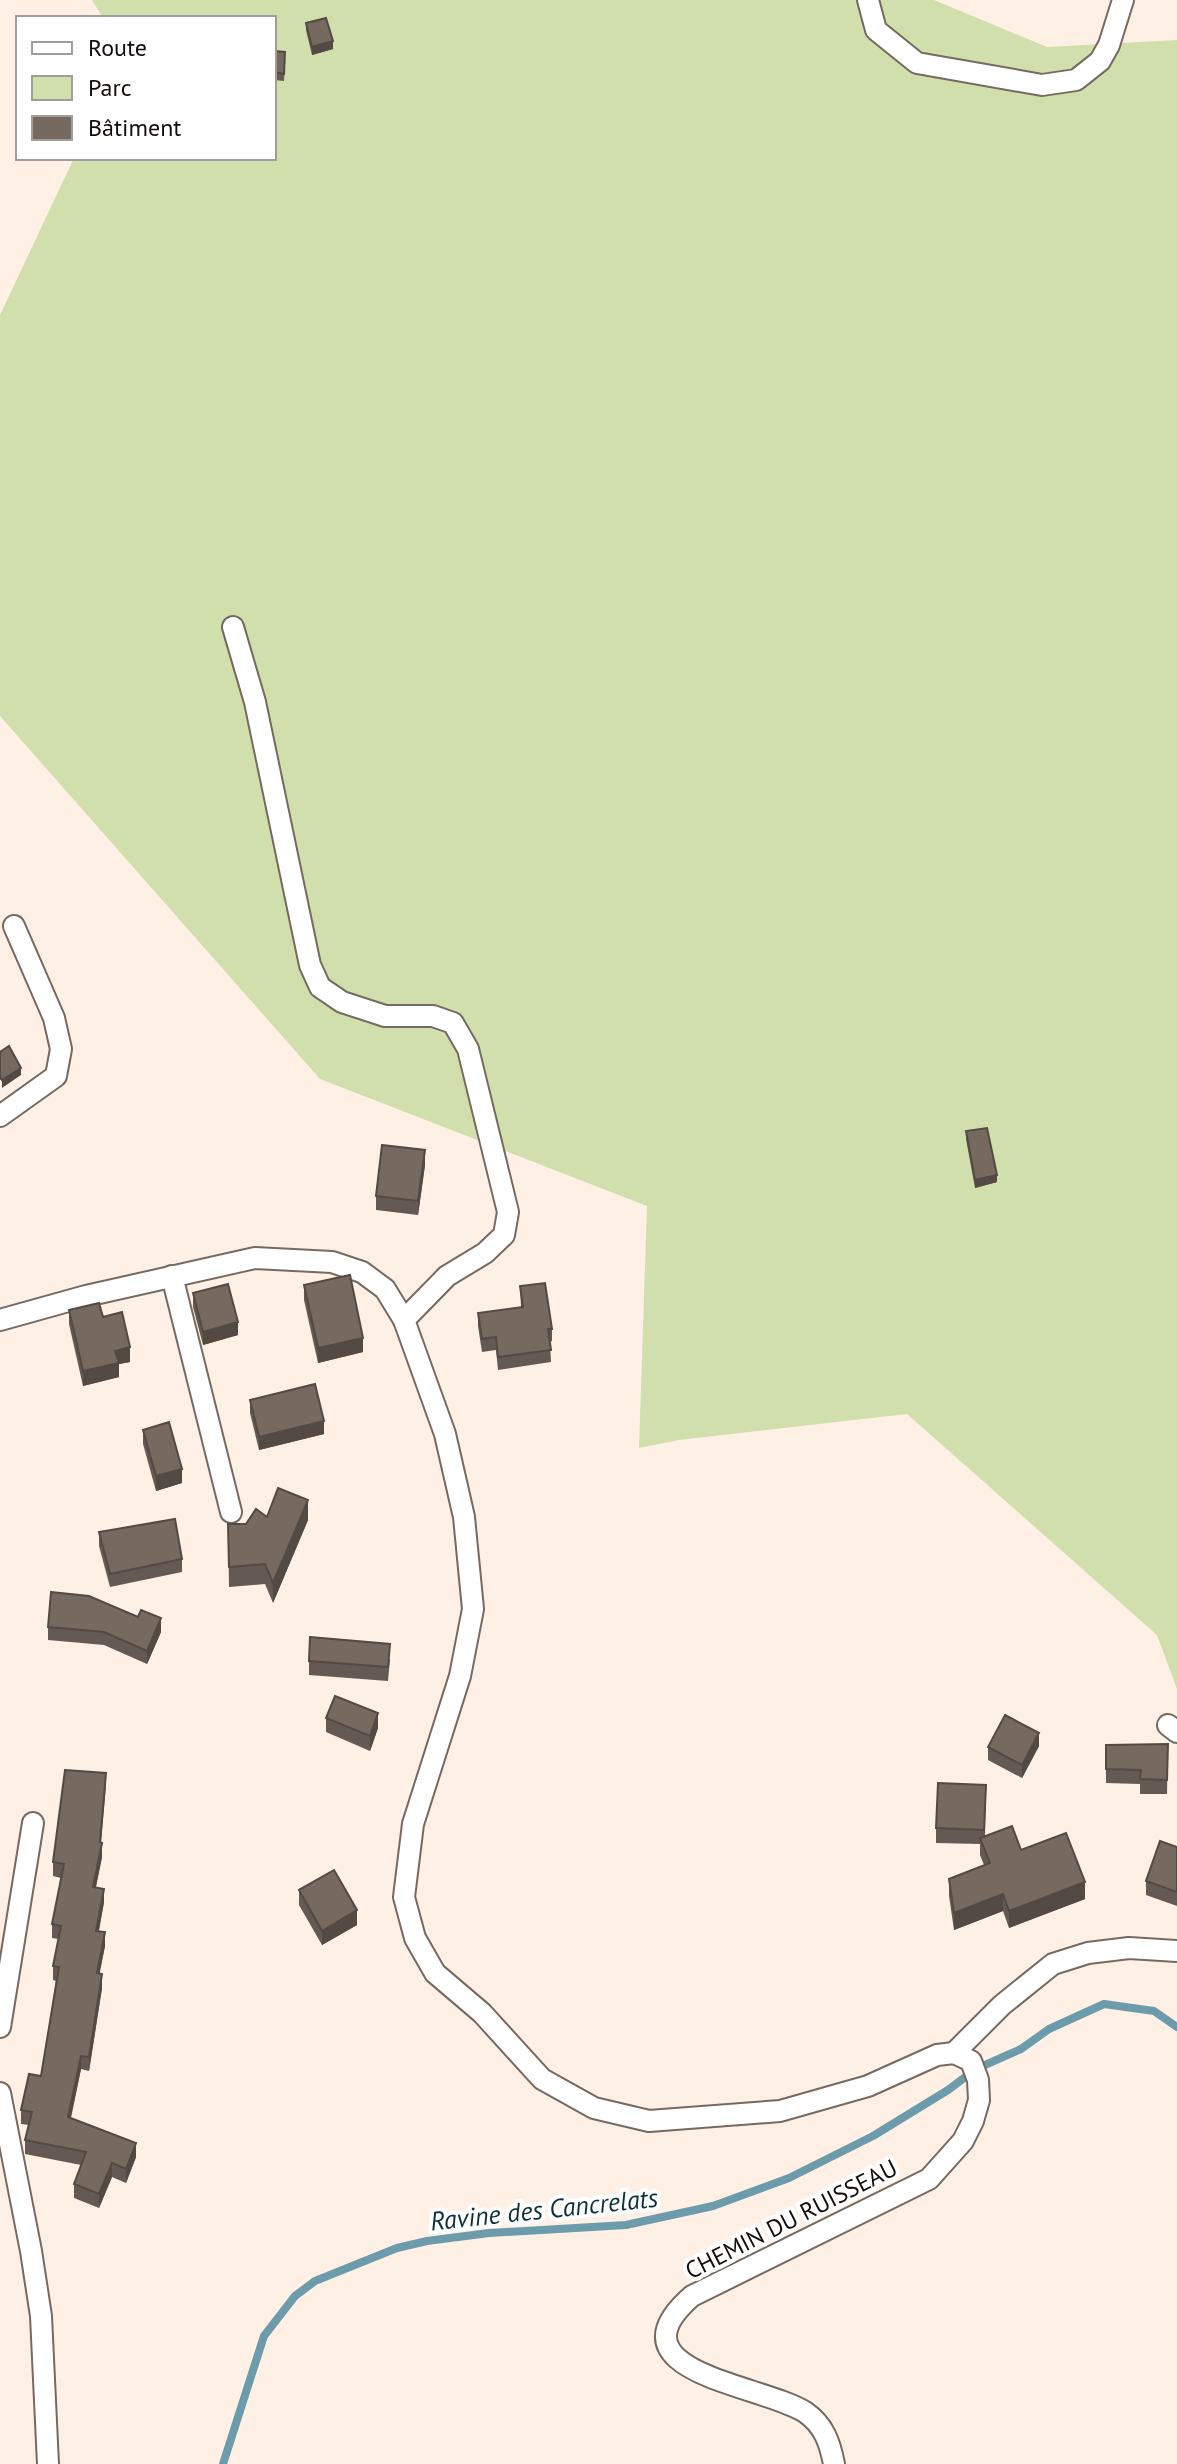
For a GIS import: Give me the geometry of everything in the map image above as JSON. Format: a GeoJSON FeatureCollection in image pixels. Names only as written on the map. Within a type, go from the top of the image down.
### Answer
{"type":"FeatureCollection","features":[{"type":"Feature","properties":{"kind":"street"},"geometry":{"type":"LineString","coordinates":[[868,0],[876,30],[917,63],[1042,85],[1076,80],[1100,61],[1109,45],[1123,0]]}},
{"type":"Feature","properties":{"kind":"street"},"geometry":{"type":"LineString","coordinates":[[233,627],[255,702],[310,965],[320,987],[342,1002],[385,1016],[433,1016],[453,1023],[468,1049],[494,1152],[508,1212],[504,1235],[485,1253],[447,1276],[404,1320]]}},
{"type":"Feature","properties":{"kind":"street"},"geometry":{"type":"LineString","coordinates":[[0,1116],[56,1076],[61,1049],[54,1018],[14,926]]}},
{"type":"Feature","properties":{"kind":"street"},"geometry":{"type":"LineString","coordinates":[[0,1320],[255,1258],[332,1262],[362,1272],[385,1289],[404,1320],[445,1434],[464,1517],[473,1609],[460,1676],[413,1824],[404,1897],[415,1938],[435,1973],[482,2013],[542,2079],[594,2108],[649,2121],[780,2111],[868,2086],[937,2055],[968,2064],[1002,2005],[1053,1964],[1088,1953],[1129,1948],[1177,1951]]}},
{"type":"Feature","properties":{"kind":"street"},"geometry":{"type":"LineString","coordinates":[[172,1276],[231,1512]]}},
{"type":"Feature","properties":{"kind":"street"},"geometry":{"type":"LineString","coordinates":[[0,2027],[33,1823]]}},
{"type":"Feature","properties":{"kind":"street","name":"CHEMIN DU RUISSEAU"},"geometry":{"type":"LineString","coordinates":[[834,2464],[825,2431],[805,2413],[699,2372],[671,2356],[665,2341],[666,2325],[677,2309],[692,2296],[929,2179],[963,2141],[973,2121],[979,2100],[968,2064]]}},
{"type":"Feature","properties":{"kind":"street"},"geometry":{"type":"LineString","coordinates":[[0,2093],[41,2316],[48,2464]]}},
{"type":"Feature","properties":{"kind":"green space"},"geometry":{"type":"Polygon","coordinates":[[[92,0],[934,0],[1047,47],[1177,40],[1177,1689],[1157,1635],[907,1414],[679,1440],[639,1448],[647,1206],[320,1079],[0,716],[0,315],[73,160],[276,160],[276,16],[102,16],[92,0]]]}},
{"type":"Feature","properties":{"kind":"building"},"geometry":{"type":"Polygon","coordinates":[[[326,18],[333,41],[312,47],[306,23],[326,18]]]}},
{"type":"Feature","properties":{"kind":"building"},"geometry":{"type":"Polygon","coordinates":[[[276,51],[285,52],[284,74],[276,72],[276,51]]]}},
{"type":"Feature","properties":{"kind":"building"},"geometry":{"type":"Polygon","coordinates":[[[9,1046],[21,1068],[2,1080],[0,1052],[9,1046]]]}},
{"type":"Feature","properties":{"kind":"building"},"geometry":{"type":"Polygon","coordinates":[[[987,1128],[997,1175],[975,1180],[966,1131],[987,1128]]]}},
{"type":"Feature","properties":{"kind":"building"},"geometry":{"type":"Polygon","coordinates":[[[382,1145],[425,1150],[418,1201],[376,1196],[382,1145]]]}},
{"type":"Feature","properties":{"kind":"building"},"geometry":{"type":"Polygon","coordinates":[[[350,1275],[363,1338],[318,1348],[304,1285],[350,1275]]]}},
{"type":"Feature","properties":{"kind":"building"},"geometry":{"type":"Polygon","coordinates":[[[545,1283],[552,1329],[548,1329],[551,1350],[498,1357],[496,1337],[482,1339],[478,1313],[523,1307],[520,1286],[545,1283]]]}},
{"type":"Feature","properties":{"kind":"building"},"geometry":{"type":"Polygon","coordinates":[[[228,1284],[238,1322],[203,1332],[193,1293],[228,1284]]]}},
{"type":"Feature","properties":{"kind":"building"},"geometry":{"type":"Polygon","coordinates":[[[99,1303],[103,1317],[122,1312],[130,1347],[115,1351],[119,1363],[83,1371],[69,1310],[99,1303]]]}},
{"type":"Feature","properties":{"kind":"building"},"geometry":{"type":"Polygon","coordinates":[[[315,1384],[324,1421],[259,1437],[250,1400],[315,1384]]]}},
{"type":"Feature","properties":{"kind":"building"},"geometry":{"type":"Polygon","coordinates":[[[169,1422],[182,1469],[156,1476],[143,1430],[169,1422]]]}},
{"type":"Feature","properties":{"kind":"building"},"geometry":{"type":"Polygon","coordinates":[[[278,1488],[308,1500],[273,1583],[265,1564],[229,1567],[228,1524],[246,1524],[256,1509],[267,1517],[278,1488]]]}},
{"type":"Feature","properties":{"kind":"building"},"geometry":{"type":"Polygon","coordinates":[[[175,1519],[182,1559],[110,1574],[99,1532],[175,1519]]]}},
{"type":"Feature","properties":{"kind":"building"},"geometry":{"type":"Polygon","coordinates":[[[51,1592],[89,1596],[138,1617],[141,1610],[161,1618],[147,1651],[104,1632],[48,1627],[51,1592]]]}},
{"type":"Feature","properties":{"kind":"building"},"geometry":{"type":"Polygon","coordinates":[[[310,1637],[390,1644],[388,1667],[309,1661],[310,1637]]]}},
{"type":"Feature","properties":{"kind":"building"},"geometry":{"type":"Polygon","coordinates":[[[335,1696],[378,1713],[370,1736],[326,1718],[335,1696]]]}},
{"type":"Feature","properties":{"kind":"building"},"geometry":{"type":"Polygon","coordinates":[[[1005,1715],[1039,1733],[1022,1765],[988,1747],[1005,1715]]]}},
{"type":"Feature","properties":{"kind":"building"},"geometry":{"type":"Polygon","coordinates":[[[1168,1744],[1167,1780],[1140,1779],[1141,1770],[1106,1769],[1106,1745],[1168,1744]]]}},
{"type":"Feature","properties":{"kind":"building"},"geometry":{"type":"Polygon","coordinates":[[[65,1770],[106,1773],[102,1843],[93,1887],[104,1889],[96,1931],[105,1932],[97,1973],[102,1974],[89,2057],[81,2056],[68,2117],[136,2143],[126,2169],[112,2163],[99,2194],[74,2184],[86,2152],[25,2140],[32,2112],[21,2110],[29,2074],[41,2076],[59,1967],[53,1966],[61,1926],[52,1924],[64,1864],[53,1862],[65,1770]]]}},
{"type":"Feature","properties":{"kind":"building"},"geometry":{"type":"Polygon","coordinates":[[[938,1783],[986,1785],[984,1830],[936,1828],[938,1783]]]}},
{"type":"Feature","properties":{"kind":"building"},"geometry":{"type":"Polygon","coordinates":[[[1012,1826],[1021,1850],[1066,1833],[1085,1882],[1009,1911],[1003,1894],[954,1913],[949,1879],[990,1863],[980,1838],[1012,1826]]]}},
{"type":"Feature","properties":{"kind":"building"},"geometry":{"type":"Polygon","coordinates":[[[1160,1841],[1177,1847],[1177,1892],[1146,1881],[1160,1841]]]}},
{"type":"Feature","properties":{"kind":"building"},"geometry":{"type":"Polygon","coordinates":[[[334,1870],[357,1910],[322,1931],[299,1890],[334,1870]]]}},
{"type":"Feature","properties":{"kind":"waterway","name":"Ravine des Cancrelats"},"geometry":{"type":"LineString","coordinates":[[223,2464],[264,2336],[295,2296],[315,2281],[397,2248],[427,2241],[489,2233],[626,2225],[713,2206],[789,2178],[873,2136],[976,2069],[1021,2049],[1049,2029],[1104,2004],[1154,2011],[1177,2027]]}}]}
